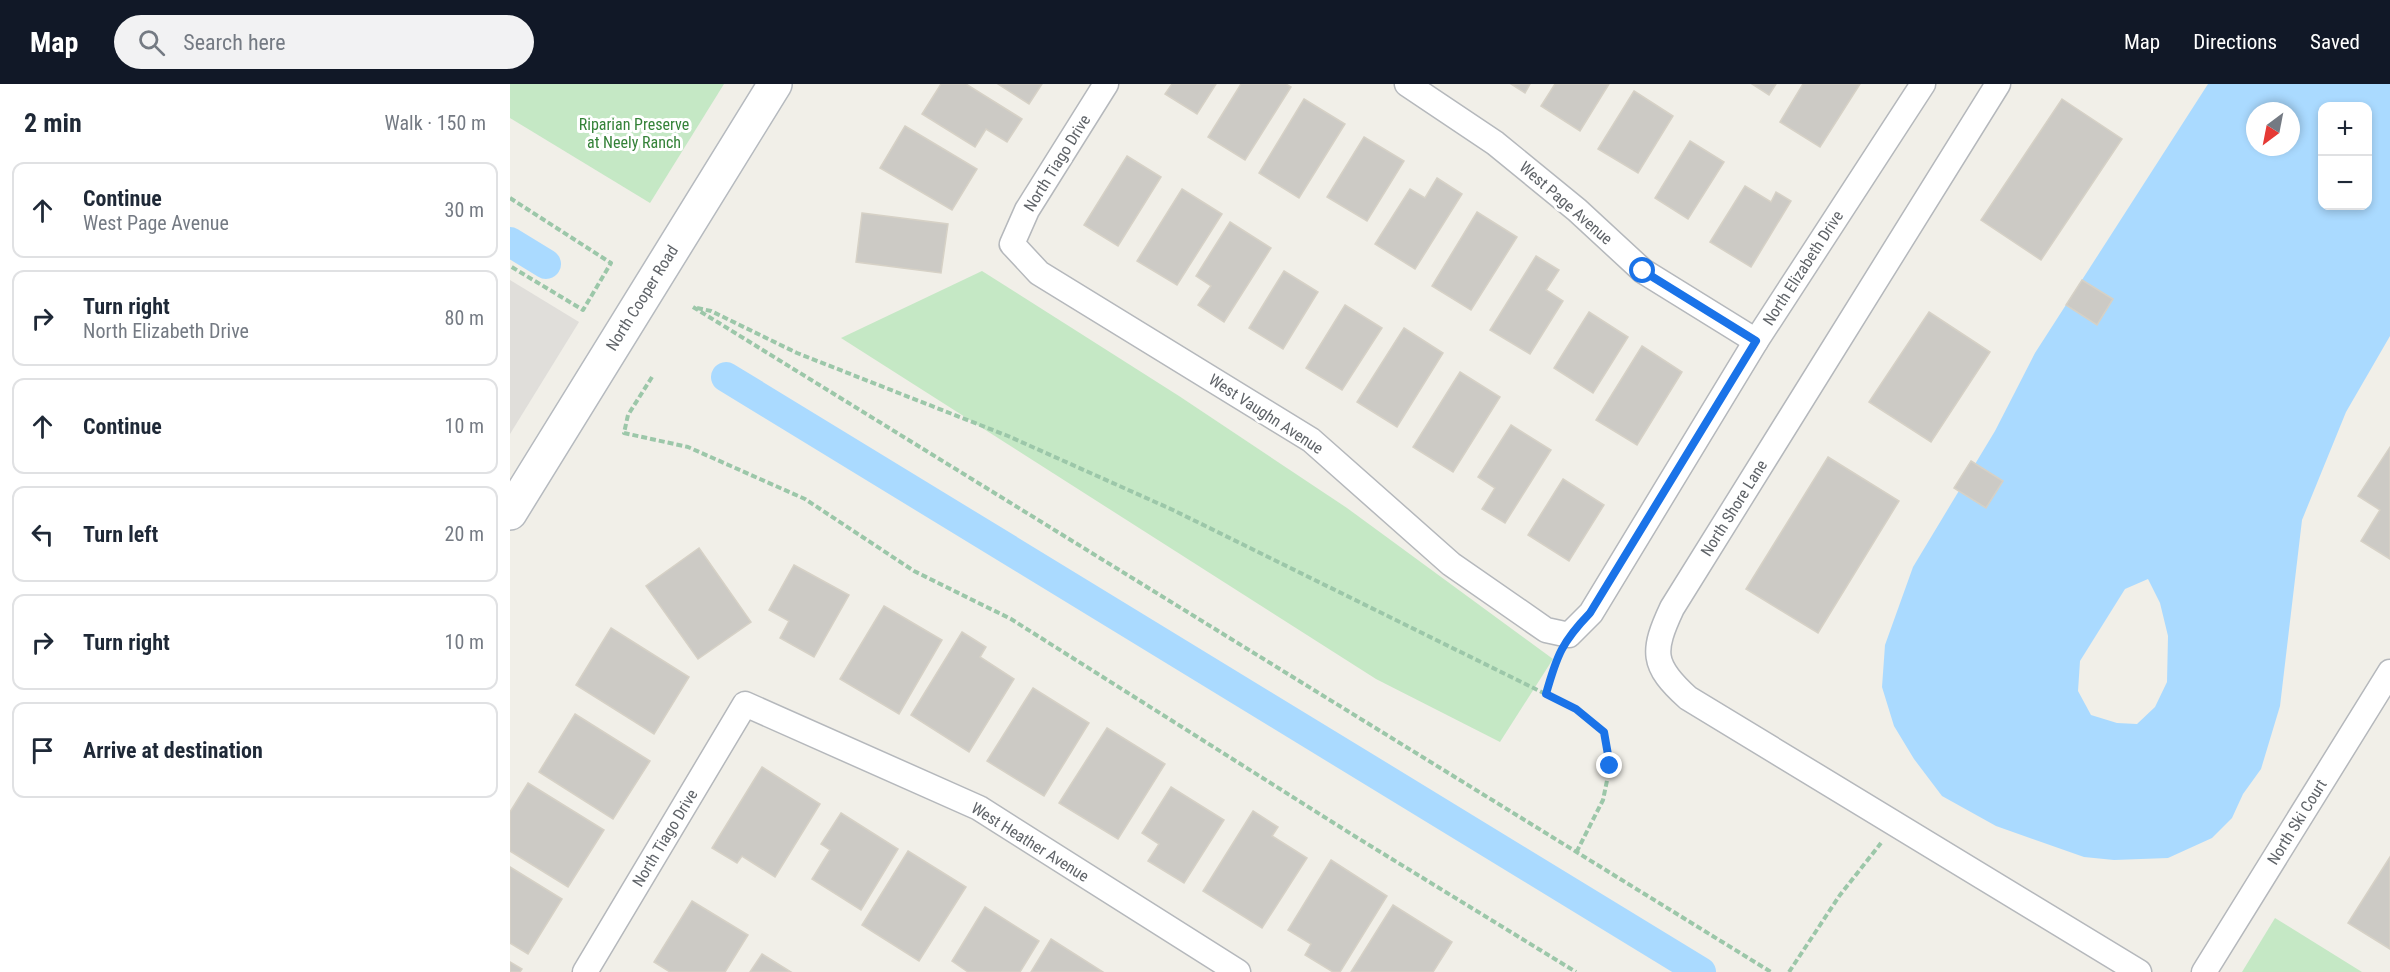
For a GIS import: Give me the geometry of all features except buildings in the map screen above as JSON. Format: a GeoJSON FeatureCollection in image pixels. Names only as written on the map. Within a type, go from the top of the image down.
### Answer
{"type":"FeatureCollection","features":[{"type":"Feature","properties":{"kind":"main road","name":"North Cooper Road"},"geometry":{"type":"LineString","coordinates":[[510,513],[775,84]]}},
{"type":"Feature","properties":{"kind":"street","name":"North Tiago Drive"},"geometry":{"type":"LineString","coordinates":[[1012,244],[1027,210],[1106,84]]}},
{"type":"Feature","properties":{"kind":"street","name":"West Page Avenue"},"geometry":{"type":"LineString","coordinates":[[1407,84],[1495,143],[1577,210],[1643,271],[1756,341]]}},
{"type":"Feature","properties":{"kind":"street","name":"North Elizabeth Drive"},"geometry":{"type":"LineString","coordinates":[[1569,635],[1590,613],[1756,341],[1923,84]]}},
{"type":"Feature","properties":{"kind":"street","name":"North Shore Lane"},"geometry":{"type":"LineString","coordinates":[[1998,84],[1672,609],[1661,633],[1657,651],[1661,670],[1688,698],[2139,972]]}},
{"type":"Feature","properties":{"kind":"street","name":"West Vaughn Avenue"},"geometry":{"type":"LineString","coordinates":[[1012,244],[1039,273],[1311,440],[1451,564],[1546,630],[1569,635]]}},
{"type":"Feature","properties":{"kind":"street","name":"North Ski Court"},"geometry":{"type":"LineString","coordinates":[[2204,972],[2390,672]]}},
{"type":"Feature","properties":{"kind":"street","name":"North Tiago Drive"},"geometry":{"type":"LineString","coordinates":[[585,972],[745,704]]}},
{"type":"Feature","properties":{"kind":"street","name":"West Heather Avenue"},"geometry":{"type":"LineString","coordinates":[[745,704],[979,808],[1238,972]]}},
{"type":"Feature","properties":{"kind":"path"},"geometry":{"type":"LineString","coordinates":[[510,198],[611,262],[582,310],[510,266]]}},
{"type":"Feature","properties":{"kind":"path"},"geometry":{"type":"LineString","coordinates":[[1576,853],[1603,800],[1610,766],[1604,732],[1576,709],[1173,510],[1008,436],[797,353],[711,311],[693,307],[1576,853],[1771,972]]}},
{"type":"Feature","properties":{"kind":"path"},"geometry":{"type":"LineString","coordinates":[[651,377],[628,415],[624,434],[688,447],[805,499],[914,571],[1011,619],[1356,837],[1576,972]]}},
{"type":"Feature","properties":{"kind":"path"},"geometry":{"type":"LineString","coordinates":[[1546,694],[1556,660],[1569,635]]}},
{"type":"Feature","properties":{"kind":"path"},"geometry":{"type":"LineString","coordinates":[[1789,972],[1840,895],[1894,824]]}},
{"type":"Feature","properties":{"kind":"shaded area"},"geometry":{"type":"Polygon","coordinates":[[[510,280],[579,322],[510,434],[510,280]]]}},
{"type":"Feature","properties":{"kind":"green space","name":"Riparian Preserve at Neely Ranch"},"geometry":{"type":"Polygon","coordinates":[[[510,84],[724,84],[650,203],[510,118],[510,84]]]}},
{"type":"Feature","properties":{"kind":"green space"},"geometry":{"type":"Polygon","coordinates":[[[982,271],[1179,396],[1347,508],[1553,659],[1500,742],[1376,679],[841,338],[982,271]]]}},
{"type":"Feature","properties":{"kind":"green space"},"geometry":{"type":"Polygon","coordinates":[[[2275,918],[2362,972],[2242,972],[2275,918]]]}},
{"type":"Feature","properties":{"kind":"water"},"geometry":{"type":"Polygon","coordinates":[[[2208,84],[2390,84],[2390,336],[2346,412],[2302,520],[2280,706],[2261,769],[2243,794],[2232,818],[2212,838],[2168,858],[2114,860],[2084,857],[1996,826],[1942,796],[1914,759],[1894,726],[1882,687],[1885,645],[1913,567],[1995,431],[2035,353],[2208,84]],[[2148,579],[2125,589],[2080,661],[2078,691],[2091,715],[2117,723],[2137,724],[2155,707],[2167,682],[2168,636],[2160,603],[2148,579]]]}},
{"type":"Feature","properties":{"kind":"waterway"},"geometry":{"type":"LineString","coordinates":[[510,242],[546,264]]}},
{"type":"Feature","properties":{"kind":"waterway"},"geometry":{"type":"LineString","coordinates":[[726,377],[1701,972]]}},
{"type":"Feature","properties":{"kind":"route"},"geometry":{"type":"LineString","coordinates":[[1610,766],[1604,732],[1576,709],[1546,694],[1556,660],[1569,635],[1590,613],[1756,341],[1643,271]]}}]}
